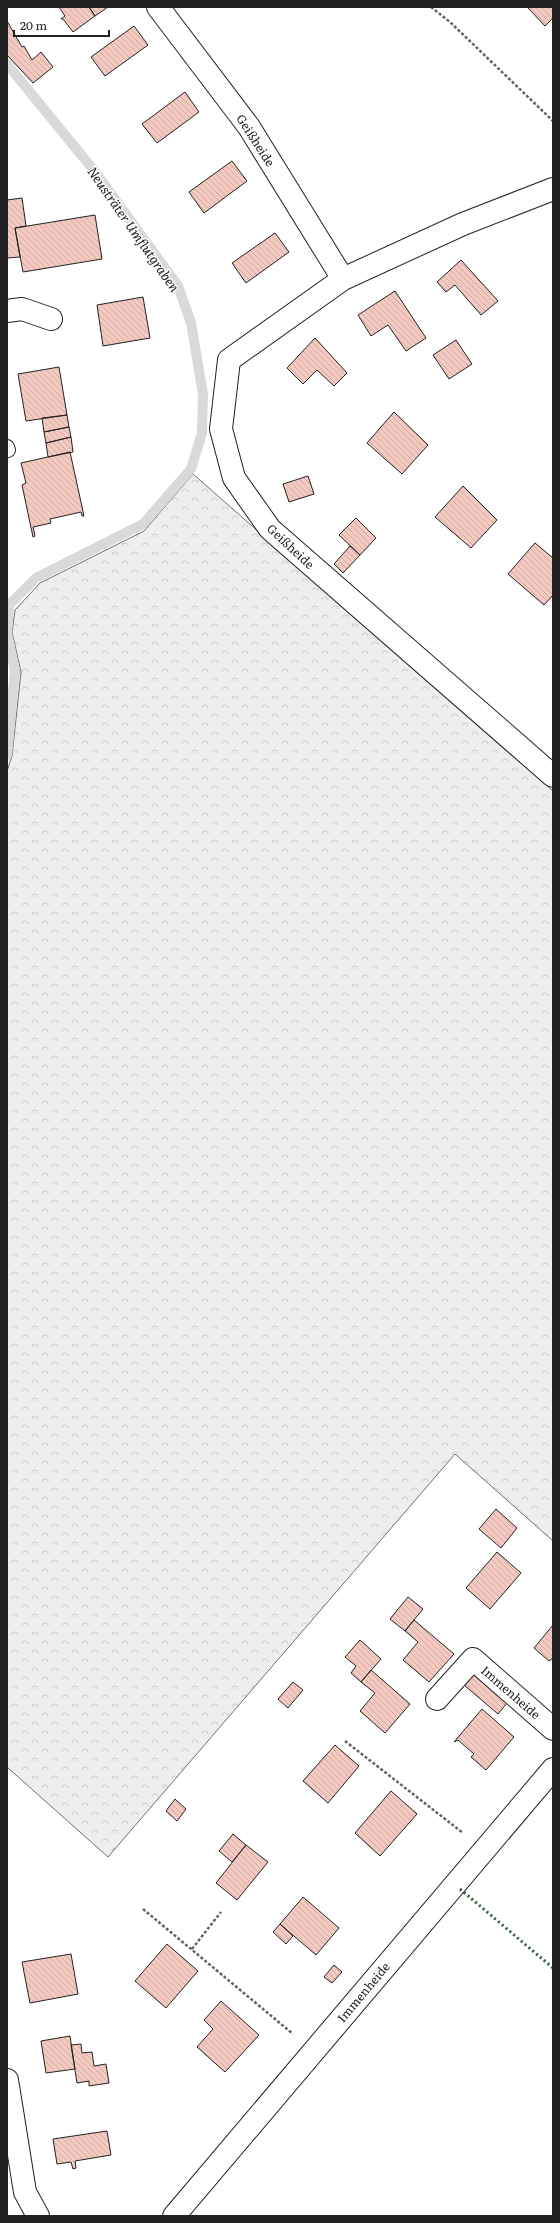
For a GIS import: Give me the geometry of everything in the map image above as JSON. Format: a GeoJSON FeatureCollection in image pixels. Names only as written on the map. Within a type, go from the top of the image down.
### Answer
{"type":"FeatureCollection","features":[{"type":"Feature","properties":{"kind":"street","name":"Geißheide"},"geometry":{"type":"LineString","coordinates":[[158,7],[249,127],[343,279]]}},
{"type":"Feature","properties":{"kind":"street","name":"Geißheide"},"geometry":{"type":"LineString","coordinates":[[553,189],[463,224],[343,279],[229,360],[221,429],[234,478],[270,529],[553,776]]}},
{"type":"Feature","properties":{"kind":"street"},"geometry":{"type":"LineString","coordinates":[[7,311],[22,308],[51,319]]}},
{"type":"Feature","properties":{"kind":"street","name":"Immenheide"},"geometry":{"type":"LineString","coordinates":[[437,1699],[473,1659],[553,1729]]}},
{"type":"Feature","properties":{"kind":"street","name":"Immenheide"},"geometry":{"type":"LineString","coordinates":[[174,2216],[553,1769]]}},
{"type":"Feature","properties":{"kind":"street"},"geometry":{"type":"LineString","coordinates":[[7,2080],[25,2192],[38,2216]]}},
{"type":"Feature","properties":{"kind":"path"},"geometry":{"type":"LineString","coordinates":[[431,7],[553,121]]}},
{"type":"Feature","properties":{"kind":"path"},"geometry":{"type":"LineString","coordinates":[[345,1741],[484,1850]]}},
{"type":"Feature","properties":{"kind":"path"},"geometry":{"type":"LineString","coordinates":[[143,1908],[314,2051]]}},
{"type":"Feature","properties":{"kind":"path"},"geometry":{"type":"LineString","coordinates":[[192,1949],[221,1912]]}},
{"type":"Feature","properties":{"kind":"green space"},"geometry":{"type":"Polygon","coordinates":[[[193,474],[553,791],[553,1541],[455,1454],[108,1857],[7,1767],[7,771],[12,756],[21,672],[12,632],[15,610],[40,583],[144,531],[193,474]]]}},
{"type":"Feature","properties":{"kind":"building"},"geometry":{"type":"Polygon","coordinates":[[[59,7],[89,7],[95,16],[73,32],[63,19],[61,19],[65,16],[59,7]]]}},
{"type":"Feature","properties":{"kind":"building"},"geometry":{"type":"Polygon","coordinates":[[[89,7],[108,7],[95,16],[89,7]]]}},
{"type":"Feature","properties":{"kind":"building"},"geometry":{"type":"Polygon","coordinates":[[[553,7],[553,18],[545,26],[528,8],[553,7]]]}},
{"type":"Feature","properties":{"kind":"building"},"geometry":{"type":"Polygon","coordinates":[[[7,21],[22,47],[24,46],[32,60],[41,52],[53,67],[33,83],[7,55],[7,21]]]}},
{"type":"Feature","properties":{"kind":"building"},"geometry":{"type":"Polygon","coordinates":[[[134,26],[148,45],[105,76],[91,57],[134,26]]]}},
{"type":"Feature","properties":{"kind":"building"},"geometry":{"type":"Polygon","coordinates":[[[185,92],[199,112],[157,143],[142,124],[185,92]]]}},
{"type":"Feature","properties":{"kind":"building"},"geometry":{"type":"Polygon","coordinates":[[[232,161],[247,181],[204,213],[189,192],[232,161]]]}},
{"type":"Feature","properties":{"kind":"building"},"geometry":{"type":"Polygon","coordinates":[[[22,198],[26,226],[15,228],[20,257],[7,258],[7,200],[22,198]]]}},
{"type":"Feature","properties":{"kind":"building"},"geometry":{"type":"Polygon","coordinates":[[[95,215],[102,259],[23,272],[15,228],[95,215]]]}},
{"type":"Feature","properties":{"kind":"building"},"geometry":{"type":"Polygon","coordinates":[[[275,233],[289,252],[246,283],[232,263],[275,233]]]}},
{"type":"Feature","properties":{"kind":"building"},"geometry":{"type":"Polygon","coordinates":[[[461,260],[498,301],[481,315],[455,285],[446,292],[437,282],[461,260]]]}},
{"type":"Feature","properties":{"kind":"building"},"geometry":{"type":"Polygon","coordinates":[[[395,291],[426,338],[406,351],[388,325],[371,336],[358,315],[395,291]]]}},
{"type":"Feature","properties":{"kind":"building"},"geometry":{"type":"Polygon","coordinates":[[[143,297],[150,338],[103,346],[97,305],[143,297]]]}},
{"type":"Feature","properties":{"kind":"building"},"geometry":{"type":"Polygon","coordinates":[[[315,338],[347,373],[334,386],[317,370],[303,384],[287,368],[315,338]]]}},
{"type":"Feature","properties":{"kind":"building"},"geometry":{"type":"Polygon","coordinates":[[[456,340],[472,364],[449,379],[433,355],[456,340]]]}},
{"type":"Feature","properties":{"kind":"building"},"geometry":{"type":"Polygon","coordinates":[[[59,367],[67,415],[26,421],[18,374],[59,367]]]}},
{"type":"Feature","properties":{"kind":"building"},"geometry":{"type":"Polygon","coordinates":[[[394,412],[428,445],[402,474],[367,443],[394,412]]]}},
{"type":"Feature","properties":{"kind":"building"},"geometry":{"type":"Polygon","coordinates":[[[67,415],[69,427],[44,432],[42,418],[67,415]]]}},
{"type":"Feature","properties":{"kind":"building"},"geometry":{"type":"Polygon","coordinates":[[[69,427],[71,437],[46,443],[44,432],[69,427]]]}},
{"type":"Feature","properties":{"kind":"building"},"geometry":{"type":"Polygon","coordinates":[[[71,437],[73,452],[48,457],[46,443],[71,437]]]}},
{"type":"Feature","properties":{"kind":"building"},"geometry":{"type":"Polygon","coordinates":[[[70,452],[84,516],[82,516],[81,512],[50,519],[51,523],[33,527],[35,536],[33,537],[22,485],[26,483],[21,463],[70,452]]]}},
{"type":"Feature","properties":{"kind":"building"},"geometry":{"type":"Polygon","coordinates":[[[308,476],[314,494],[289,502],[283,484],[308,476]]]}},
{"type":"Feature","properties":{"kind":"building"},"geometry":{"type":"Polygon","coordinates":[[[463,486],[497,520],[471,548],[435,517],[463,486]]]}},
{"type":"Feature","properties":{"kind":"building"},"geometry":{"type":"Polygon","coordinates":[[[356,518],[376,538],[360,555],[339,535],[356,518]]]}},
{"type":"Feature","properties":{"kind":"building"},"geometry":{"type":"Polygon","coordinates":[[[535,543],[553,558],[553,595],[544,605],[508,574],[535,543]]]}},
{"type":"Feature","properties":{"kind":"building"},"geometry":{"type":"Polygon","coordinates":[[[350,546],[360,555],[343,573],[334,564],[350,546]]]}},
{"type":"Feature","properties":{"kind":"building"},"geometry":{"type":"Polygon","coordinates":[[[496,1509],[517,1528],[501,1548],[479,1529],[496,1509]]]}},
{"type":"Feature","properties":{"kind":"building"},"geometry":{"type":"Polygon","coordinates":[[[497,1552],[521,1573],[490,1609],[466,1588],[497,1552]]]}},
{"type":"Feature","properties":{"kind":"building"},"geometry":{"type":"Polygon","coordinates":[[[408,1597],[423,1609],[405,1631],[390,1619],[408,1597]]]}},
{"type":"Feature","properties":{"kind":"building"},"geometry":{"type":"Polygon","coordinates":[[[414,1620],[454,1654],[429,1682],[403,1660],[418,1642],[405,1631],[414,1620]]]}},
{"type":"Feature","properties":{"kind":"building"},"geometry":{"type":"Polygon","coordinates":[[[553,1625],[553,1658],[549,1661],[534,1648],[553,1625]]]}},
{"type":"Feature","properties":{"kind":"building"},"geometry":{"type":"Polygon","coordinates":[[[360,1640],[381,1659],[361,1682],[351,1673],[356,1666],[345,1657],[360,1640]]]}},
{"type":"Feature","properties":{"kind":"building"},"geometry":{"type":"Polygon","coordinates":[[[371,1670],[410,1704],[385,1733],[360,1711],[375,1693],[361,1682],[371,1670]]]}},
{"type":"Feature","properties":{"kind":"building"},"geometry":{"type":"Polygon","coordinates":[[[474,1675],[507,1703],[498,1714],[464,1685],[474,1675]]]}},
{"type":"Feature","properties":{"kind":"building"},"geometry":{"type":"Polygon","coordinates":[[[293,1682],[303,1690],[288,1708],[278,1699],[293,1682]]]}},
{"type":"Feature","properties":{"kind":"building"},"geometry":{"type":"Polygon","coordinates":[[[482,1709],[514,1737],[486,1770],[471,1757],[474,1754],[458,1740],[454,1742],[482,1709]]]}},
{"type":"Feature","properties":{"kind":"building"},"geometry":{"type":"Polygon","coordinates":[[[335,1745],[359,1766],[328,1803],[303,1781],[335,1745]]]}},
{"type":"Feature","properties":{"kind":"building"},"geometry":{"type":"Polygon","coordinates":[[[391,1791],[417,1814],[380,1856],[355,1833],[391,1791]]]}},
{"type":"Feature","properties":{"kind":"building"},"geometry":{"type":"Polygon","coordinates":[[[175,1799],[186,1809],[177,1821],[166,1811],[175,1799]]]}},
{"type":"Feature","properties":{"kind":"building"},"geometry":{"type":"Polygon","coordinates":[[[233,1834],[246,1845],[232,1862],[219,1851],[233,1834]]]}},
{"type":"Feature","properties":{"kind":"building"},"geometry":{"type":"Polygon","coordinates":[[[246,1845],[268,1862],[237,1900],[216,1883],[246,1845]]]}},
{"type":"Feature","properties":{"kind":"building"},"geometry":{"type":"Polygon","coordinates":[[[303,1897],[339,1928],[316,1955],[280,1924],[303,1897]]]}},
{"type":"Feature","properties":{"kind":"building"},"geometry":{"type":"Polygon","coordinates":[[[280,1924],[293,1936],[286,1944],[273,1932],[280,1924]]]}},
{"type":"Feature","properties":{"kind":"building"},"geometry":{"type":"Polygon","coordinates":[[[167,1944],[198,1971],[166,2008],[135,1981],[167,1944]]]}},
{"type":"Feature","properties":{"kind":"building"},"geometry":{"type":"Polygon","coordinates":[[[71,1954],[78,1994],[30,2003],[22,1962],[71,1954]]]}},
{"type":"Feature","properties":{"kind":"building"},"geometry":{"type":"Polygon","coordinates":[[[334,1965],[342,1972],[332,1983],[324,1977],[334,1965]]]}},
{"type":"Feature","properties":{"kind":"building"},"geometry":{"type":"Polygon","coordinates":[[[221,2001],[259,2035],[225,2072],[197,2047],[213,2029],[204,2020],[221,2001]]]}},
{"type":"Feature","properties":{"kind":"building"},"geometry":{"type":"Polygon","coordinates":[[[70,2036],[75,2069],[46,2073],[41,2041],[70,2036]]]}},
{"type":"Feature","properties":{"kind":"building"},"geometry":{"type":"Polygon","coordinates":[[[81,2044],[82,2053],[92,2052],[94,2066],[106,2064],[109,2083],[89,2086],[89,2081],[77,2083],[71,2045],[81,2044]]]}},
{"type":"Feature","properties":{"kind":"building"},"geometry":{"type":"Polygon","coordinates":[[[107,2131],[111,2155],[75,2161],[76,2168],[73,2169],[71,2162],[57,2164],[53,2139],[107,2131]]]}},
{"type":"Feature","properties":{"kind":"waterway","name":"Neusträter Umflutgraben"},"geometry":{"type":"LineString","coordinates":[[7,64],[96,173],[178,286],[191,323],[203,394],[202,433],[191,469],[143,524],[36,578],[9,605],[7,633],[15,671],[7,755]]}},
{"type":"Feature","properties":{"kind":"hedge"},"geometry":{"type":"LineString","coordinates":[[460,1889],[553,1968]]}}]}
